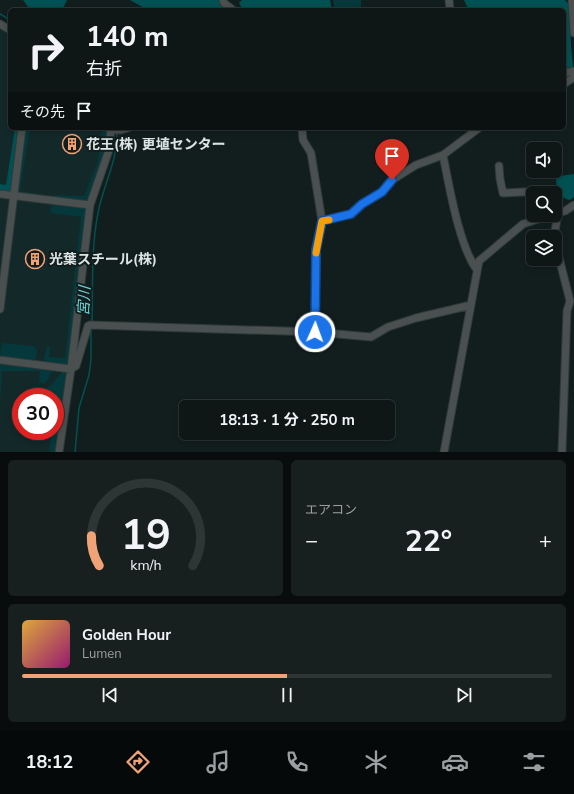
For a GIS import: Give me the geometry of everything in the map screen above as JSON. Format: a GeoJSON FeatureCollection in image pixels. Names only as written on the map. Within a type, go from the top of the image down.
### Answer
{"type":"FeatureCollection","features":[{"type":"Feature","properties":{"kind":"street"},"geometry":{"type":"LineString","coordinates":[[222,0],[230,8]]}},
{"type":"Feature","properties":{"kind":"street"},"geometry":{"type":"LineString","coordinates":[[572,0],[574,33]]}},
{"type":"Feature","properties":{"kind":"street"},"geometry":{"type":"LineString","coordinates":[[0,309],[22,130]]}},
{"type":"Feature","properties":{"kind":"street"},"geometry":{"type":"LineString","coordinates":[[59,452],[71,369],[90,205],[117,130]]}},
{"type":"Feature","properties":{"kind":"street"},"geometry":{"type":"LineString","coordinates":[[302,130],[303,140],[311,153],[322,221],[316,250],[315,332]]}},
{"type":"Feature","properties":{"kind":"street"},"geometry":{"type":"LineString","coordinates":[[322,221],[351,214],[362,204],[382,192],[392,180],[400,174],[426,160],[443,155],[475,130]]}},
{"type":"Feature","properties":{"kind":"street"},"geometry":{"type":"LineString","coordinates":[[443,155],[460,228],[467,250],[477,270]]}},
{"type":"Feature","properties":{"kind":"street"},"geometry":{"type":"LineString","coordinates":[[499,166],[503,193],[526,192]]}},
{"type":"Feature","properties":{"kind":"street"},"geometry":{"type":"LineString","coordinates":[[0,194],[90,205]]}},
{"type":"Feature","properties":{"kind":"street"},"geometry":{"type":"LineString","coordinates":[[562,211],[574,205]]}},
{"type":"Feature","properties":{"kind":"street"},"geometry":{"type":"LineString","coordinates":[[444,452],[479,261],[518,227],[528,222]]}},
{"type":"Feature","properties":{"kind":"street"},"geometry":{"type":"LineString","coordinates":[[562,266],[572,300],[568,312],[562,452]]}},
{"type":"Feature","properties":{"kind":"street"},"geometry":{"type":"LineString","coordinates":[[0,360],[71,369],[76,366],[88,326],[92,325],[315,332],[371,337],[388,327],[416,318],[471,305]]}},
{"type":"Feature","properties":{"kind":"shaded area"},"geometry":{"type":"Polygon","coordinates":[[[23,0],[67,0],[63,8],[29,8],[23,0]]]}},
{"type":"Feature","properties":{"kind":"shaded area"},"geometry":{"type":"Polygon","coordinates":[[[130,0],[219,0],[225,8],[144,8],[130,0]]]}},
{"type":"Feature","properties":{"kind":"shaded area"},"geometry":{"type":"Polygon","coordinates":[[[242,0],[330,0],[332,8],[242,8],[239,3],[242,0]]]}},
{"type":"Feature","properties":{"kind":"shaded area"},"geometry":{"type":"Polygon","coordinates":[[[333,0],[361,0],[361,8],[335,8],[333,0]]]}},
{"type":"Feature","properties":{"kind":"shaded area"},"geometry":{"type":"Polygon","coordinates":[[[464,0],[565,0],[569,5],[573,67],[566,68],[566,8],[468,8],[464,0]]]}},
{"type":"Feature","properties":{"kind":"shaded area"},"geometry":{"type":"Polygon","coordinates":[[[0,27],[8,32],[8,130],[106,130],[89,200],[64,397],[64,388],[12,388],[12,440],[59,440],[57,452],[0,452],[0,27]]]}},
{"type":"Feature","properties":{"kind":"shaded area"},"geometry":{"type":"Polygon","coordinates":[[[15,130],[19,130],[11,190],[9,192],[0,191],[0,184],[6,185],[15,130]]]}},
{"type":"Feature","properties":{"kind":"shaded area"},"geometry":{"type":"Polygon","coordinates":[[[25,130],[30,130],[20,191],[43,195],[43,197],[20,194],[18,191],[25,130]]]}},
{"type":"Feature","properties":{"kind":"shaded area"},"geometry":{"type":"Polygon","coordinates":[[[102,130],[107,130],[104,156],[89,200],[54,198],[54,195],[84,196],[98,161],[102,130]]]}},
{"type":"Feature","properties":{"kind":"shaded area"},"geometry":{"type":"Polygon","coordinates":[[[574,174],[574,197],[570,200],[562,197],[562,186],[557,186],[556,179],[562,178],[562,176],[574,174]]]}},
{"type":"Feature","properties":{"kind":"shaded area"},"geometry":{"type":"Polygon","coordinates":[[[52,205],[85,208],[87,211],[69,362],[66,365],[45,362],[44,360],[47,346],[50,347],[49,357],[65,358],[81,217],[51,213],[50,211],[52,205]]]}},
{"type":"Feature","properties":{"kind":"shaded area"},"geometry":{"type":"Polygon","coordinates":[[[2,343],[34,346],[37,350],[36,359],[32,361],[2,357],[0,354],[2,343]]]}},
{"type":"Feature","properties":{"kind":"shaded area"},"geometry":{"type":"Polygon","coordinates":[[[0,365],[50,370],[52,372],[44,384],[39,382],[40,371],[2,371],[0,404],[0,365]]]}},
{"type":"Feature","properties":{"kind":"shaded area"},"geometry":{"type":"Polygon","coordinates":[[[62,372],[65,372],[68,375],[64,397],[64,388],[46,388],[62,372]]]}},
{"type":"Feature","properties":{"kind":"shaded area"},"geometry":{"type":"Polygon","coordinates":[[[51,440],[56,440],[56,452],[49,452],[51,440]]]}},
{"type":"Feature","properties":{"kind":"waterway","name":"宮川"},"geometry":{"type":"LineString","coordinates":[[0,14],[8,19]]}},
{"type":"Feature","properties":{"kind":"waterway","name":"宮川"},"geometry":{"type":"LineString","coordinates":[[92,323],[93,254],[96,226],[100,203],[113,163],[117,142],[117,132]]}},
{"type":"Feature","properties":{"kind":"waterway","name":"宮川"},"geometry":{"type":"LineString","coordinates":[[75,452],[79,408],[89,375],[91,360],[91,327]]}},
{"type":"Feature","properties":{"kind":"slow traffic"},"geometry":{"type":"LineString","coordinates":[[316,253],[322,228],[322,221],[329,220]]}},
{"type":"Feature","properties":{"kind":"place","name":"花王(株) 更埴センター"},"geometry":{"type":"Point","coordinates":[72,144]}},
{"type":"Feature","properties":{"kind":"place","name":"光葉スチール(株)"},"geometry":{"type":"Point","coordinates":[35,259]}},
{"type":"Feature","properties":{"kind":"route"},"geometry":{"type":"LineString","coordinates":[[315,332],[316,250],[322,228],[322,221],[351,214],[362,204],[382,192],[392,180]]}}]}
